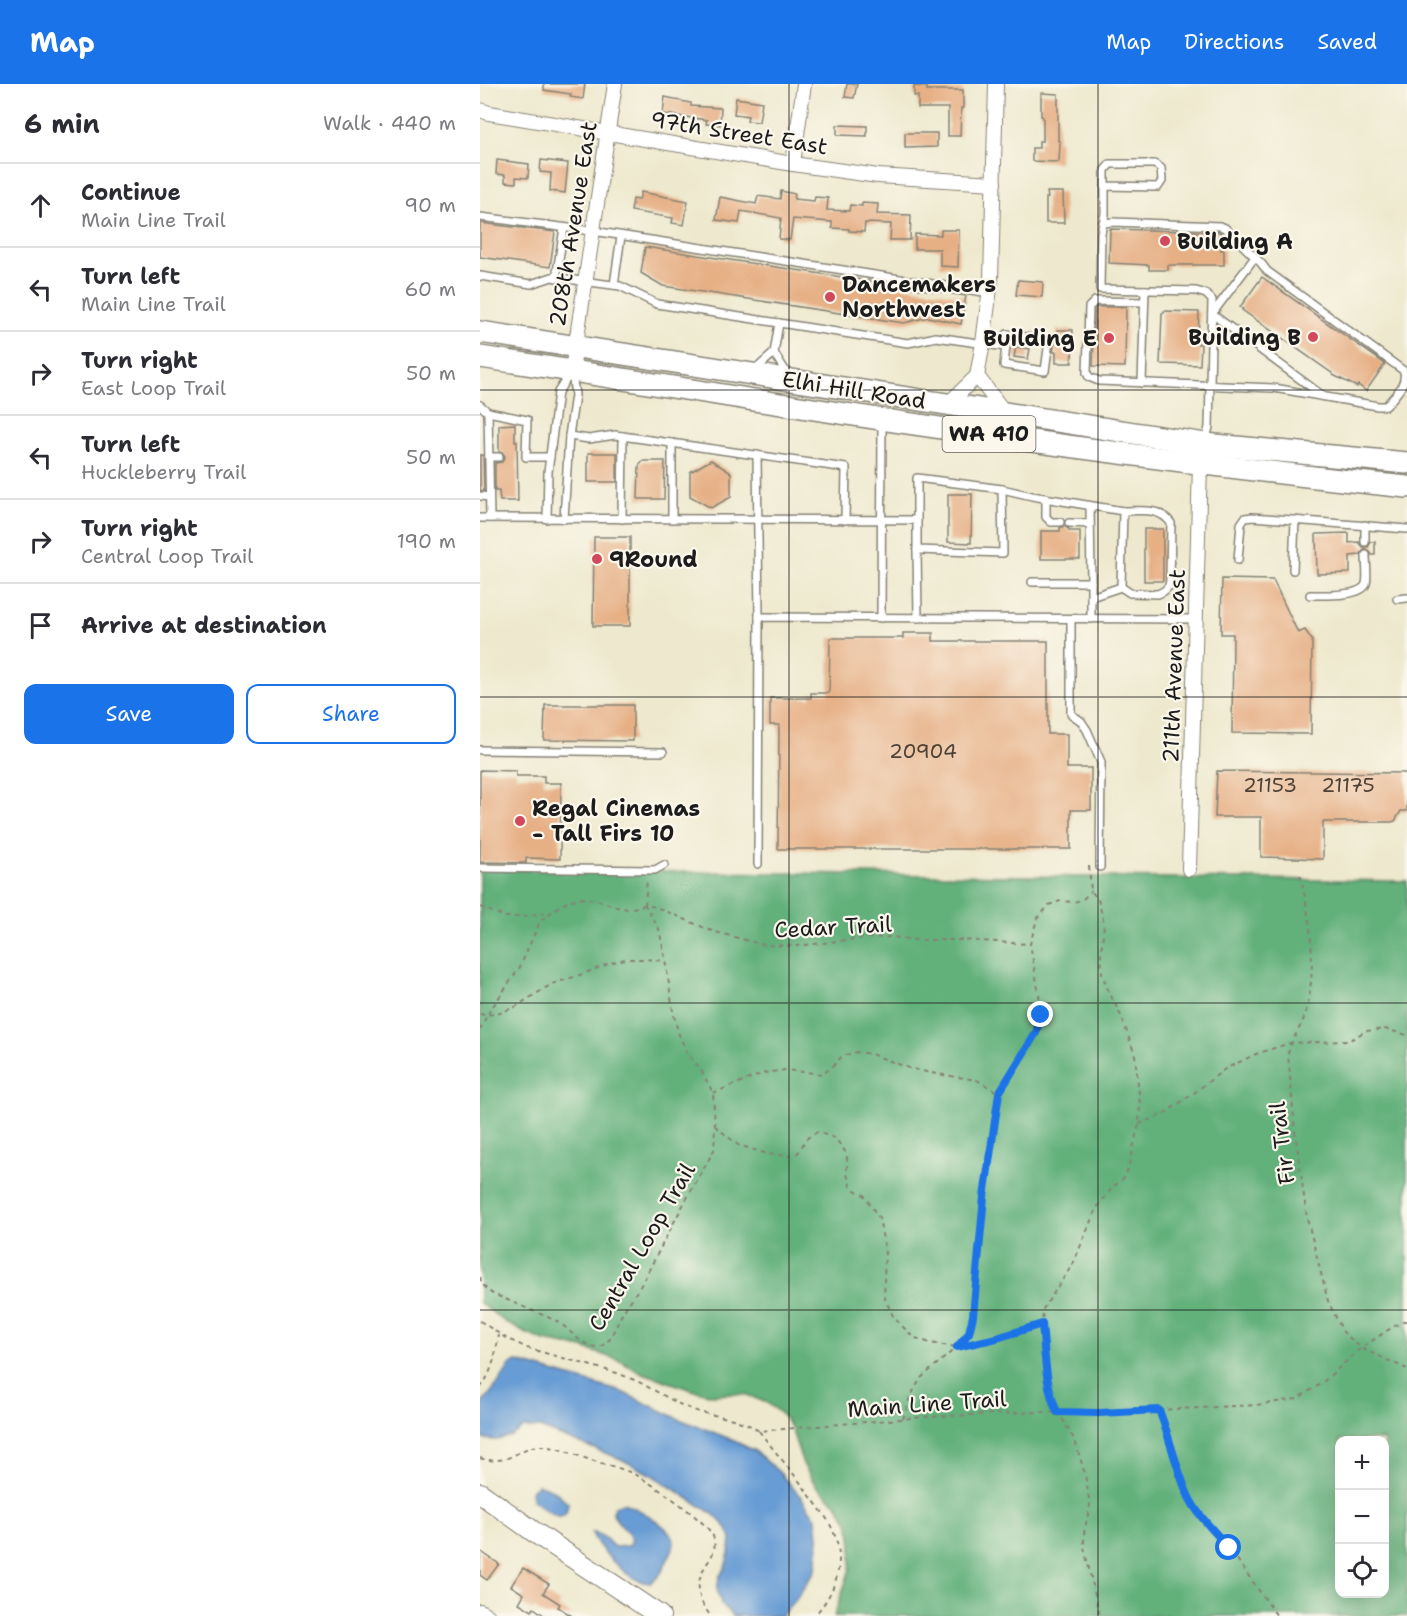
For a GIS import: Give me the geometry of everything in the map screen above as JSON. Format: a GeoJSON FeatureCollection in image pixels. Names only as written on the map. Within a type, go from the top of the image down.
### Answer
{"type":"FeatureCollection","features":[{"type":"Feature","properties":{"kind":"main road","name":"Elhi Hill Road"},"geometry":{"type":"LineString","coordinates":[[480,332],[1005,413],[1311,477],[1407,486]]}},
{"type":"Feature","properties":{"kind":"main road","name":"Elhi Hill Road"},"geometry":{"type":"LineString","coordinates":[[480,357],[882,419],[1203,454],[1407,464]]}},
{"type":"Feature","properties":{"kind":"main road"},"geometry":{"type":"LineString","coordinates":[[480,1493],[660,1616]]}},
{"type":"Feature","properties":{"kind":"street","name":"208th Avenue East"},"geometry":{"type":"LineString","coordinates":[[572,370],[615,84]]}},
{"type":"Feature","properties":{"kind":"street"},"geometry":{"type":"LineString","coordinates":[[793,164],[804,84]]}},
{"type":"Feature","properties":{"kind":"street"},"geometry":{"type":"LineString","coordinates":[[948,404],[976,376],[983,344],[990,293],[996,84]]}},
{"type":"Feature","properties":{"kind":"street","name":"97th Street East"},"geometry":{"type":"LineString","coordinates":[[480,110],[489,114],[793,164],[878,176],[994,183]]}},
{"type":"Feature","properties":{"kind":"street"},"geometry":{"type":"LineString","coordinates":[[976,376],[1005,413]]}},
{"type":"Feature","properties":{"kind":"street","name":"211th Avenue East"},"geometry":{"type":"LineString","coordinates":[[1189,869],[1203,454]]}},
{"type":"Feature","properties":{"kind":"street"},"geometry":{"type":"LineString","coordinates":[[480,1611],[488,1616]]}},
{"type":"Feature","properties":{"kind":"lane"},"geometry":{"type":"LineString","coordinates":[[1105,186],[1158,187],[1162,181],[1161,168],[1154,164],[1110,164],[1105,170],[1105,186],[1105,214],[1101,233],[1101,289],[1196,291],[1206,294],[1212,300],[1209,427],[1203,454]]}},
{"type":"Feature","properties":{"kind":"lane"},"geometry":{"type":"LineString","coordinates":[[480,217],[593,231],[990,293]]}},
{"type":"Feature","properties":{"kind":"lane"},"geometry":{"type":"LineString","coordinates":[[1103,223],[1225,228],[1267,270],[1404,371],[1404,383],[1386,406],[1378,406],[1274,388],[1099,381],[1089,377],[1087,374],[1089,307],[1095,301],[1144,302]]}},
{"type":"Feature","properties":{"kind":"lane"},"geometry":{"type":"LineString","coordinates":[[556,278],[564,228]]}},
{"type":"Feature","properties":{"kind":"lane"},"geometry":{"type":"LineString","coordinates":[[614,285],[621,236]]}},
{"type":"Feature","properties":{"kind":"lane"},"geometry":{"type":"LineString","coordinates":[[1212,314],[1255,257]]}},
{"type":"Feature","properties":{"kind":"lane"},"geometry":{"type":"LineString","coordinates":[[480,276],[531,284],[546,278],[556,278],[614,285],[657,304],[908,344],[936,337],[1006,347]]}},
{"type":"Feature","properties":{"kind":"lane"},"geometry":{"type":"LineString","coordinates":[[1142,383],[1144,290]]}},
{"type":"Feature","properties":{"kind":"lane"},"geometry":{"type":"LineString","coordinates":[[1212,314],[1326,397]]}},
{"type":"Feature","properties":{"kind":"lane"},"geometry":{"type":"LineString","coordinates":[[751,374],[774,353],[779,323]]}},
{"type":"Feature","properties":{"kind":"lane"},"geometry":{"type":"LineString","coordinates":[[1007,334],[1049,341],[1045,371],[1004,365],[1006,347],[1007,334]]}},
{"type":"Feature","properties":{"kind":"lane"},"geometry":{"type":"LineString","coordinates":[[774,353],[791,380]]}},
{"type":"Feature","properties":{"kind":"lane"},"geometry":{"type":"LineString","coordinates":[[564,519],[569,436],[575,395],[572,370]]}},
{"type":"Feature","properties":{"kind":"lane"},"geometry":{"type":"LineString","coordinates":[[547,519],[548,472],[558,392],[572,370]]}},
{"type":"Feature","properties":{"kind":"lane"},"geometry":{"type":"LineString","coordinates":[[480,405],[488,412],[527,420],[526,457]]}},
{"type":"Feature","properties":{"kind":"lane"},"geometry":{"type":"LineString","coordinates":[[488,412],[490,518]]}},
{"type":"Feature","properties":{"kind":"lane"},"geometry":{"type":"LineString","coordinates":[[881,618],[882,419]]}},
{"type":"Feature","properties":{"kind":"lane"},"geometry":{"type":"LineString","coordinates":[[569,436],[589,439],[615,435],[846,468],[845,520]]}},
{"type":"Feature","properties":{"kind":"lane"},"geometry":{"type":"LineString","coordinates":[[622,519],[623,436]]}},
{"type":"Feature","properties":{"kind":"lane"},"geometry":{"type":"LineString","coordinates":[[672,443],[672,519]]}},
{"type":"Feature","properties":{"kind":"lane"},"geometry":{"type":"LineString","coordinates":[[758,455],[758,864]]}},
{"type":"Feature","properties":{"kind":"lane"},"geometry":{"type":"LineString","coordinates":[[489,457],[499,457]]}},
{"type":"Feature","properties":{"kind":"lane"},"geometry":{"type":"LineString","coordinates":[[517,457],[550,457]]}},
{"type":"Feature","properties":{"kind":"lane"},"geometry":{"type":"LineString","coordinates":[[918,618],[917,478],[1002,489],[1123,511],[1158,512],[1171,523],[1169,586],[1158,594],[1130,593],[1121,587]]}},
{"type":"Feature","properties":{"kind":"lane"},"geometry":{"type":"LineString","coordinates":[[917,550],[1003,553],[1002,489]]}},
{"type":"Feature","properties":{"kind":"lane"},"geometry":{"type":"LineString","coordinates":[[480,496],[489,497]]}},
{"type":"Feature","properties":{"kind":"lane"},"geometry":{"type":"LineString","coordinates":[[1046,498],[1046,517],[1051,522],[1060,522]]}},
{"type":"Feature","properties":{"kind":"lane"},"geometry":{"type":"LineString","coordinates":[[1090,506],[1092,619]]}},
{"type":"Feature","properties":{"kind":"lane"},"geometry":{"type":"LineString","coordinates":[[1121,587],[1123,511]]}},
{"type":"Feature","properties":{"kind":"lane"},"geometry":{"type":"LineString","coordinates":[[480,518],[917,520]]}},
{"type":"Feature","properties":{"kind":"lane"},"geometry":{"type":"LineString","coordinates":[[1238,560],[1241,524],[1245,518],[1407,529]]}},
{"type":"Feature","properties":{"kind":"lane"},"geometry":{"type":"LineString","coordinates":[[1293,570],[1295,520]]}},
{"type":"Feature","properties":{"kind":"lane"},"geometry":{"type":"LineString","coordinates":[[1069,523],[1090,524]]}},
{"type":"Feature","properties":{"kind":"lane"},"geometry":{"type":"LineString","coordinates":[[1365,525],[1365,542]]}},
{"type":"Feature","properties":{"kind":"lane"},"geometry":{"type":"LineString","coordinates":[[1310,595],[1353,593],[1362,590],[1366,585],[1366,555]]}},
{"type":"Feature","properties":{"kind":"lane"},"geometry":{"type":"LineString","coordinates":[[1032,582],[1091,582]]}},
{"type":"Feature","properties":{"kind":"lane"},"geometry":{"type":"LineString","coordinates":[[1092,597],[1121,587]]}},
{"type":"Feature","properties":{"kind":"lane"},"geometry":{"type":"LineString","coordinates":[[1397,599],[1407,598]]}},
{"type":"Feature","properties":{"kind":"lane"},"geometry":{"type":"LineString","coordinates":[[759,617],[1196,620]]}},
{"type":"Feature","properties":{"kind":"lane"},"geometry":{"type":"LineString","coordinates":[[1071,619],[1071,714],[1081,721],[1087,730],[1101,762],[1100,867]]}},
{"type":"Feature","properties":{"kind":"lane"},"geometry":{"type":"LineString","coordinates":[[480,750],[663,752]]}},
{"type":"Feature","properties":{"kind":"lane"},"geometry":{"type":"LineString","coordinates":[[480,868],[655,870],[664,865]]}},
{"type":"Feature","properties":{"kind":"path"},"geometry":{"type":"LineString","coordinates":[[1089,866],[1091,891],[1098,899],[1104,923],[1102,974],[1122,1018],[1135,1055],[1140,1104],[1139,1124],[1126,1176],[1112,1188],[1096,1209],[1073,1264],[1043,1309],[1042,1324],[1051,1398],[1075,1441],[1085,1474],[1090,1505],[1084,1533],[1084,1547],[1100,1616]]}},
{"type":"Feature","properties":{"kind":"path"},"geometry":{"type":"LineString","coordinates":[[480,1030],[487,1015],[520,968],[533,934],[540,921],[549,912],[571,900],[584,898],[628,909],[645,905],[647,870]]}},
{"type":"Feature","properties":{"kind":"path","name":"Fir Trail"},"geometry":{"type":"LineString","coordinates":[[1300,875],[1309,922],[1312,955],[1311,982],[1305,1013],[1290,1043],[1288,1054],[1306,1218],[1328,1301],[1343,1332],[1362,1348],[1407,1369]]}},
{"type":"Feature","properties":{"kind":"path"},"geometry":{"type":"LineString","coordinates":[[903,1419],[910,1397],[921,1378],[957,1347],[969,1333],[973,1316],[984,1197],[999,1093],[1036,1033],[1041,1015],[1030,944],[1037,919],[1049,905],[1060,901],[1082,900],[1091,891]]}},
{"type":"Feature","properties":{"kind":"path","name":"Cedar Trail"},"geometry":{"type":"LineString","coordinates":[[645,905],[657,907],[712,931],[764,945],[797,946],[893,937],[916,940],[1030,944]]}},
{"type":"Feature","properties":{"kind":"path","name":"Central Loop Trail"},"geometry":{"type":"LineString","coordinates":[[480,1277],[491,1293],[559,1322],[582,1342],[592,1347],[602,1346],[610,1339],[623,1312],[641,1285],[714,1150],[713,1093],[700,1068],[688,1055],[678,1032],[658,929],[645,905]]}},
{"type":"Feature","properties":{"kind":"path"},"geometry":{"type":"LineString","coordinates":[[480,907],[504,918],[549,912]]}},
{"type":"Feature","properties":{"kind":"path"},"geometry":{"type":"LineString","coordinates":[[480,1014],[487,1015],[515,1007],[552,984],[610,963],[625,959],[666,961]]}},
{"type":"Feature","properties":{"kind":"path"},"geometry":{"type":"LineString","coordinates":[[1139,1124],[1164,1113],[1226,1069],[1256,1054],[1290,1043],[1347,1041],[1366,1031],[1385,1029],[1407,1035]]}},
{"type":"Feature","properties":{"kind":"path"},"geometry":{"type":"LineString","coordinates":[[713,1093],[764,1073],[786,1070],[823,1074],[842,1056],[856,1052],[872,1054],[909,1068],[978,1080],[999,1093]]}},
{"type":"Feature","properties":{"kind":"path"},"geometry":{"type":"LineString","coordinates":[[715,1126],[738,1145],[768,1154],[788,1156],[798,1152],[806,1139],[817,1132],[835,1138],[847,1154],[847,1174],[851,1188],[864,1195],[879,1218],[885,1249],[885,1299],[894,1318],[914,1337],[930,1343],[957,1347],[1042,1324]]}},
{"type":"Feature","properties":{"kind":"path","name":"Main Line Trail"},"geometry":{"type":"LineString","coordinates":[[480,1321],[499,1334],[527,1348],[617,1372],[683,1406],[733,1419],[759,1431],[1026,1412],[1099,1413],[1256,1405],[1296,1399],[1321,1384],[1362,1348],[1407,1320]]}},
{"type":"Feature","properties":{"kind":"path"},"geometry":{"type":"LineString","coordinates":[[480,1388],[495,1359],[499,1334]]}},
{"type":"Feature","properties":{"kind":"path"},"geometry":{"type":"LineString","coordinates":[[1159,1410],[1189,1497],[1278,1616]]}},
{"type":"Feature","properties":{"kind":"path"},"geometry":{"type":"LineString","coordinates":[[759,1431],[828,1520],[837,1545],[836,1582],[814,1616]]}},
{"type":"Feature","properties":{"kind":"path"},"geometry":{"type":"LineString","coordinates":[[480,1458],[506,1459],[530,1447],[550,1447],[633,1474],[653,1486],[710,1530],[715,1544],[714,1552],[700,1578],[699,1599],[703,1608],[711,1616]]}},
{"type":"Feature","properties":{"kind":"green space"},"geometry":{"type":"Polygon","coordinates":[[[480,869],[1407,881],[1407,1616],[834,1616],[850,1569],[852,1545],[849,1524],[838,1505],[816,1486],[803,1464],[791,1428],[782,1415],[767,1403],[747,1395],[713,1395],[692,1390],[640,1372],[618,1360],[583,1348],[544,1341],[504,1321],[480,1303],[480,869]]]}},
{"type":"Feature","properties":{"kind":"water"},"geometry":{"type":"Polygon","coordinates":[[[518,1362],[622,1392],[755,1451],[779,1472],[816,1518],[818,1550],[816,1569],[795,1601],[781,1616],[733,1616],[721,1603],[717,1590],[719,1577],[725,1568],[730,1550],[731,1539],[726,1527],[713,1514],[652,1475],[621,1459],[540,1428],[523,1428],[511,1436],[497,1440],[484,1439],[480,1435],[480,1406],[511,1364],[518,1362]]]}},
{"type":"Feature","properties":{"kind":"water"},"geometry":{"type":"Polygon","coordinates":[[[538,1485],[554,1491],[568,1503],[566,1513],[561,1517],[557,1516],[532,1499],[531,1491],[538,1485]]]}},
{"type":"Feature","properties":{"kind":"water"},"geometry":{"type":"Polygon","coordinates":[[[623,1503],[653,1519],[673,1537],[673,1548],[664,1568],[650,1583],[634,1578],[619,1567],[606,1554],[592,1533],[595,1532],[605,1538],[614,1547],[628,1546],[631,1538],[613,1515],[616,1506],[623,1503]]]}},
{"type":"Feature","properties":{"kind":"building"},"geometry":{"type":"Polygon","coordinates":[[[544,84],[585,84],[583,99],[570,97],[571,94],[544,90],[544,84]]]}},
{"type":"Feature","properties":{"kind":"building"},"geometry":{"type":"Polygon","coordinates":[[[847,84],[857,84],[854,98],[845,97],[847,84]]]}},
{"type":"Feature","properties":{"kind":"building"},"geometry":{"type":"Polygon","coordinates":[[[914,86],[927,87],[927,90],[963,90],[960,136],[948,136],[948,108],[918,108],[918,96],[914,96],[914,86]]]}},
{"type":"Feature","properties":{"kind":"building"},"geometry":{"type":"Polygon","coordinates":[[[1041,93],[1058,94],[1059,162],[1032,161],[1032,148],[1039,148],[1039,141],[1043,141],[1041,93]]]}},
{"type":"Feature","properties":{"kind":"building"},"geometry":{"type":"Polygon","coordinates":[[[665,97],[691,103],[691,106],[721,108],[720,125],[706,124],[707,120],[663,114],[665,97]]]}},
{"type":"Feature","properties":{"kind":"building"},"geometry":{"type":"Polygon","coordinates":[[[736,98],[762,102],[759,122],[747,121],[748,116],[734,114],[736,98]]]}},
{"type":"Feature","properties":{"kind":"building"},"geometry":{"type":"Polygon","coordinates":[[[837,125],[867,126],[867,136],[837,135],[837,125]]]}},
{"type":"Feature","properties":{"kind":"building"},"geometry":{"type":"Polygon","coordinates":[[[905,133],[937,133],[937,147],[905,148],[905,133]]]}},
{"type":"Feature","properties":{"kind":"building"},"geometry":{"type":"Polygon","coordinates":[[[497,160],[529,164],[528,178],[516,177],[516,183],[505,182],[505,175],[496,174],[497,160]]]}},
{"type":"Feature","properties":{"kind":"building"},"geometry":{"type":"Polygon","coordinates":[[[541,160],[568,163],[565,193],[550,191],[551,173],[540,172],[541,160]]]}},
{"type":"Feature","properties":{"kind":"building"},"geometry":{"type":"Polygon","coordinates":[[[781,191],[795,194],[794,199],[814,201],[815,197],[828,198],[827,210],[849,211],[850,205],[862,206],[862,203],[878,204],[877,214],[911,215],[910,240],[890,240],[891,224],[865,223],[864,232],[832,228],[832,222],[793,219],[790,240],[779,239],[781,218],[741,211],[739,223],[716,220],[720,197],[756,204],[758,196],[780,199],[781,191]]]}},
{"type":"Feature","properties":{"kind":"building"},"geometry":{"type":"Polygon","coordinates":[[[641,192],[688,201],[684,225],[672,223],[673,218],[631,211],[633,199],[639,200],[641,192]]]}},
{"type":"Feature","properties":{"kind":"building"},"geometry":{"type":"Polygon","coordinates":[[[1047,192],[1063,192],[1064,223],[1046,223],[1047,192]]]}},
{"type":"Feature","properties":{"kind":"building"},"geometry":{"type":"Polygon","coordinates":[[[480,223],[555,232],[550,267],[480,257],[480,223]]]}},
{"type":"Feature","properties":{"kind":"building","name":"Building A"},"geometry":{"type":"Polygon","coordinates":[[[1110,229],[1219,232],[1221,233],[1221,250],[1224,250],[1224,265],[1168,265],[1168,270],[1149,270],[1149,265],[1109,263],[1110,229]]]}},
{"type":"Feature","properties":{"kind":"building"},"geometry":{"type":"Polygon","coordinates":[[[941,230],[959,230],[958,267],[940,266],[940,249],[915,249],[915,234],[941,235],[941,230]]]}},
{"type":"Feature","properties":{"kind":"building"},"geometry":{"type":"Polygon","coordinates":[[[645,247],[966,296],[961,324],[928,317],[904,323],[663,286],[641,273],[645,247]]]}},
{"type":"Feature","properties":{"kind":"building","name":"Building B"},"geometry":{"type":"Polygon","coordinates":[[[1262,277],[1385,364],[1366,391],[1358,385],[1357,387],[1333,375],[1242,310],[1240,307],[1262,277]]]}},
{"type":"Feature","properties":{"kind":"building"},"geometry":{"type":"Polygon","coordinates":[[[1018,280],[1043,282],[1042,297],[1016,295],[1018,280]]]}},
{"type":"Feature","properties":{"kind":"building","name":"Building E"},"geometry":{"type":"Polygon","coordinates":[[[1097,307],[1126,307],[1125,367],[1093,366],[1095,309],[1097,307]]]}},
{"type":"Feature","properties":{"kind":"building"},"geometry":{"type":"Polygon","coordinates":[[[1164,311],[1199,312],[1200,365],[1160,364],[1162,313],[1164,311]]]}},
{"type":"Feature","properties":{"kind":"building"},"geometry":{"type":"Polygon","coordinates":[[[1057,330],[1073,330],[1072,363],[1056,363],[1056,352],[1053,352],[1057,330]]]}},
{"type":"Feature","properties":{"kind":"building"},"geometry":{"type":"Polygon","coordinates":[[[1016,347],[1030,349],[1028,359],[1014,357],[1016,347]]]}},
{"type":"Feature","properties":{"kind":"building"},"geometry":{"type":"Polygon","coordinates":[[[515,424],[518,501],[500,501],[499,491],[495,491],[495,463],[502,462],[505,456],[499,451],[499,425],[515,424]]]}},
{"type":"Feature","properties":{"kind":"building"},"geometry":{"type":"Polygon","coordinates":[[[588,453],[617,453],[617,482],[588,482],[588,453]]]}},
{"type":"Feature","properties":{"kind":"building"},"geometry":{"type":"Polygon","coordinates":[[[480,455],[483,455],[484,491],[480,490],[480,455]]]}},
{"type":"Feature","properties":{"kind":"building"},"geometry":{"type":"Polygon","coordinates":[[[711,460],[731,473],[731,497],[711,508],[690,496],[690,472],[711,460]]]}},
{"type":"Feature","properties":{"kind":"building"},"geometry":{"type":"Polygon","coordinates":[[[643,461],[665,461],[664,499],[638,499],[639,466],[643,461]]]}},
{"type":"Feature","properties":{"kind":"building"},"geometry":{"type":"Polygon","coordinates":[[[948,494],[972,494],[971,543],[948,542],[948,494]]]}},
{"type":"Feature","properties":{"kind":"building"},"geometry":{"type":"Polygon","coordinates":[[[1064,526],[1069,531],[1080,531],[1080,559],[1041,559],[1041,531],[1060,531],[1060,528],[1064,526]]]}},
{"type":"Feature","properties":{"kind":"building"},"geometry":{"type":"Polygon","coordinates":[[[1144,529],[1163,529],[1163,581],[1144,581],[1144,529]]]}},
{"type":"Feature","properties":{"kind":"building"},"geometry":{"type":"Polygon","coordinates":[[[1349,533],[1349,543],[1359,542],[1363,547],[1368,547],[1371,542],[1375,542],[1375,555],[1366,549],[1360,555],[1350,556],[1350,573],[1317,574],[1316,534],[1349,533]]]}},
{"type":"Feature","properties":{"kind":"building"},"geometry":{"type":"Polygon","coordinates":[[[594,537],[630,537],[630,626],[593,626],[594,537]]]}},
{"type":"Feature","properties":{"kind":"building"},"geometry":{"type":"Polygon","coordinates":[[[1222,579],[1273,580],[1298,633],[1305,630],[1312,640],[1311,734],[1232,733],[1233,634],[1221,634],[1222,579]]]}},
{"type":"Feature","properties":{"kind":"building"},"geometry":{"type":"Polygon","coordinates":[[[903,633],[933,633],[933,641],[1048,641],[1048,734],[1067,734],[1067,768],[1091,768],[1091,810],[1071,810],[1071,849],[778,849],[779,725],[770,725],[770,698],[811,698],[811,693],[829,693],[830,638],[903,638],[903,633]]]}},
{"type":"Feature","properties":{"kind":"building"},"geometry":{"type":"Polygon","coordinates":[[[545,705],[633,705],[633,741],[544,740],[545,705]]]}},
{"type":"Feature","properties":{"kind":"building","name":"Regal Cinemas - Tall Firs 10"},"geometry":{"type":"Polygon","coordinates":[[[480,770],[516,771],[516,776],[544,776],[544,783],[561,783],[560,859],[526,858],[526,863],[480,862],[480,770]]]}},
{"type":"Feature","properties":{"kind":"building"},"geometry":{"type":"Polygon","coordinates":[[[1217,771],[1407,773],[1407,811],[1401,811],[1395,821],[1391,822],[1323,822],[1323,859],[1261,857],[1261,817],[1215,817],[1217,771]]]}},
{"type":"Feature","properties":{"kind":"building"},"geometry":{"type":"Polygon","coordinates":[[[480,1551],[499,1564],[487,1580],[480,1575],[480,1551]]]}},
{"type":"Feature","properties":{"kind":"building"},"geometry":{"type":"Polygon","coordinates":[[[523,1568],[549,1584],[543,1593],[560,1604],[558,1607],[572,1616],[545,1616],[534,1608],[532,1611],[519,1603],[524,1594],[511,1586],[523,1568]]]}},
{"type":"Feature","properties":{"kind":"place","name":"Building A"},"geometry":{"type":"Point","coordinates":[1165,241]}},
{"type":"Feature","properties":{"kind":"place","name":"Dancemakers Northwest"},"geometry":{"type":"Point","coordinates":[830,297]}},
{"type":"Feature","properties":{"kind":"place","name":"Building B"},"geometry":{"type":"Point","coordinates":[1313,337]}},
{"type":"Feature","properties":{"kind":"place","name":"Building E"},"geometry":{"type":"Point","coordinates":[1109,338]}},
{"type":"Feature","properties":{"kind":"place","name":"9Round"},"geometry":{"type":"Point","coordinates":[597,559]}},
{"type":"Feature","properties":{"kind":"place","name":"Regal Cinemas - Tall Firs 10"},"geometry":{"type":"Point","coordinates":[520,821]}},
{"type":"Feature","properties":{"kind":"route"},"geometry":{"type":"LineString","coordinates":[[1041,1015],[1036,1033],[999,1093],[984,1197],[973,1316],[969,1333],[957,1347],[1042,1324],[1048,1382],[1057,1412],[1099,1413],[1159,1410],[1189,1497],[1229,1548]]}}]}
